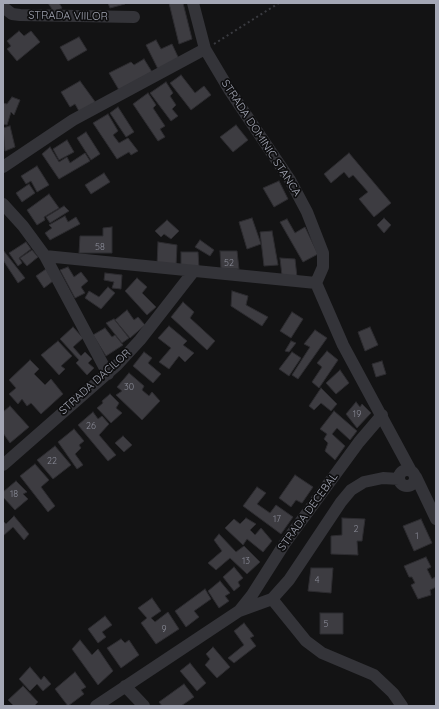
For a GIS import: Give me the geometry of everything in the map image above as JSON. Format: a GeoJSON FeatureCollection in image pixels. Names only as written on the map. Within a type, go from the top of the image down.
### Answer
{"type":"FeatureCollection","features":[{"type":"Feature","properties":{"kind":"street","name":"STRADA DOMINIC STANCA"},"geometry":{"type":"LineString","coordinates":[[192,3],[205,49],[230,91],[290,180],[307,212],[323,254],[323,266],[316,283]]}},
{"type":"Feature","properties":{"kind":"street","name":"STRADA VIILOR"},"geometry":{"type":"LineString","coordinates":[[3,7],[12,14],[20,15],[134,17]]}},
{"type":"Feature","properties":{"kind":"street"},"geometry":{"type":"LineString","coordinates":[[3,167],[84,113],[205,49]]}},
{"type":"Feature","properties":{"kind":"street"},"geometry":{"type":"LineString","coordinates":[[3,204],[23,226],[45,256],[108,374]]}},
{"type":"Feature","properties":{"kind":"street"},"geometry":{"type":"LineString","coordinates":[[45,256],[193,272],[316,283],[343,345],[382,415],[436,519]]}},
{"type":"Feature","properties":{"kind":"street","name":"STRADA DACILOR"},"geometry":{"type":"LineString","coordinates":[[3,465],[108,374],[140,340],[193,272]]}},
{"type":"Feature","properties":{"kind":"street","name":"STRADA DECEBAL"},"geometry":{"type":"LineString","coordinates":[[239,611],[311,507],[382,415]]}},
{"type":"Feature","properties":{"kind":"street","name":"STRADA DECEBAL"},"geometry":{"type":"LineString","coordinates":[[96,706],[239,611],[272,599],[289,580],[341,502],[352,490],[364,482],[383,478],[399,479],[404,471],[413,474]]}},
{"type":"Feature","properties":{"kind":"street"},"geometry":{"type":"LineString","coordinates":[[272,599],[306,641],[322,653],[374,674],[383,682],[402,706]]}},
{"type":"Feature","properties":{"kind":"street"},"geometry":{"type":"LineString","coordinates":[[125,686],[144,706]]}},
{"type":"Feature","properties":{"kind":"path"},"geometry":{"type":"LineString","coordinates":[[205,49],[279,3]]}},
{"type":"Feature","properties":{"kind":"building"},"geometry":{"type":"Polygon","coordinates":[[[48,3],[59,3],[62,8],[54,12],[48,3]]]}},
{"type":"Feature","properties":{"kind":"building"},"geometry":{"type":"Polygon","coordinates":[[[108,3],[124,3],[125,4],[110,8],[108,3]]]}},
{"type":"Feature","properties":{"kind":"building"},"geometry":{"type":"Polygon","coordinates":[[[169,3],[183,3],[192,39],[179,44],[169,3]]]}},
{"type":"Feature","properties":{"kind":"building"},"geometry":{"type":"Polygon","coordinates":[[[19,31],[24,36],[31,31],[40,42],[17,61],[7,49],[11,46],[7,41],[19,31]]]}},
{"type":"Feature","properties":{"kind":"building"},"geometry":{"type":"Polygon","coordinates":[[[79,37],[87,50],[68,61],[60,47],[79,37]]]}},
{"type":"Feature","properties":{"kind":"building"},"geometry":{"type":"Polygon","coordinates":[[[156,40],[161,49],[172,44],[179,59],[158,69],[146,45],[156,40]]]}},
{"type":"Feature","properties":{"kind":"building"},"geometry":{"type":"Polygon","coordinates":[[[144,59],[152,72],[119,90],[109,73],[131,62],[134,65],[144,59]]]}},
{"type":"Feature","properties":{"kind":"building"},"geometry":{"type":"Polygon","coordinates":[[[181,75],[195,93],[204,86],[211,95],[191,110],[170,83],[181,75]]]}},
{"type":"Feature","properties":{"kind":"building"},"geometry":{"type":"Polygon","coordinates":[[[80,81],[96,103],[80,113],[75,104],[70,107],[61,92],[80,81]]]}},
{"type":"Feature","properties":{"kind":"building"},"geometry":{"type":"Polygon","coordinates":[[[166,82],[173,93],[170,96],[176,105],[172,109],[178,116],[171,121],[150,93],[166,82]]]}},
{"type":"Feature","properties":{"kind":"building"},"geometry":{"type":"Polygon","coordinates":[[[148,93],[156,105],[153,108],[165,126],[160,129],[165,137],[158,141],[133,104],[148,93]]]}},
{"type":"Feature","properties":{"kind":"building"},"geometry":{"type":"Polygon","coordinates":[[[12,97],[20,100],[14,115],[11,112],[7,125],[3,124],[3,103],[7,104],[12,97]]]}},
{"type":"Feature","properties":{"kind":"building"},"geometry":{"type":"Polygon","coordinates":[[[118,107],[134,132],[126,137],[110,113],[118,107]]]}},
{"type":"Feature","properties":{"kind":"building"},"geometry":{"type":"Polygon","coordinates":[[[108,114],[118,131],[113,135],[119,143],[128,138],[138,151],[131,155],[129,152],[117,159],[93,123],[108,114]]]}},
{"type":"Feature","properties":{"kind":"building"},"geometry":{"type":"Polygon","coordinates":[[[236,125],[248,140],[233,152],[220,137],[236,125]]]}},
{"type":"Feature","properties":{"kind":"building"},"geometry":{"type":"Polygon","coordinates":[[[10,126],[15,147],[5,151],[3,128],[10,126]]]}},
{"type":"Feature","properties":{"kind":"building"},"geometry":{"type":"Polygon","coordinates":[[[86,132],[100,154],[91,160],[77,138],[86,132]]]}},
{"type":"Feature","properties":{"kind":"building"},"geometry":{"type":"Polygon","coordinates":[[[67,140],[74,152],[59,160],[53,149],[67,140]]]}},
{"type":"Feature","properties":{"kind":"building"},"geometry":{"type":"Polygon","coordinates":[[[50,147],[59,162],[67,157],[70,163],[85,153],[90,161],[59,179],[42,154],[50,147]]]}},
{"type":"Feature","properties":{"kind":"building"},"geometry":{"type":"Polygon","coordinates":[[[349,153],[391,203],[374,217],[359,199],[368,192],[353,175],[349,178],[344,172],[331,183],[324,174],[349,153]]]}},
{"type":"Feature","properties":{"kind":"building"},"geometry":{"type":"Polygon","coordinates":[[[37,166],[49,185],[37,192],[31,181],[26,184],[21,176],[37,166]]]}},
{"type":"Feature","properties":{"kind":"building"},"geometry":{"type":"Polygon","coordinates":[[[104,173],[110,182],[91,194],[85,185],[104,173]]]}},
{"type":"Feature","properties":{"kind":"building"},"geometry":{"type":"Polygon","coordinates":[[[279,181],[288,199],[274,207],[263,188],[279,181]]]}},
{"type":"Feature","properties":{"kind":"building"},"geometry":{"type":"Polygon","coordinates":[[[29,184],[35,193],[22,202],[16,193],[29,184]]]}},
{"type":"Feature","properties":{"kind":"building"},"geometry":{"type":"Polygon","coordinates":[[[49,194],[59,208],[44,217],[45,220],[37,225],[27,210],[49,194]]]}},
{"type":"Feature","properties":{"kind":"building"},"geometry":{"type":"Polygon","coordinates":[[[64,206],[69,211],[50,223],[46,217],[64,206]]]}},
{"type":"Feature","properties":{"kind":"building"},"geometry":{"type":"Polygon","coordinates":[[[65,216],[68,222],[76,217],[80,224],[50,240],[45,233],[52,228],[49,225],[65,216]]]}},
{"type":"Feature","properties":{"kind":"building"},"geometry":{"type":"Polygon","coordinates":[[[252,218],[261,244],[247,249],[239,222],[252,218]]]}},
{"type":"Feature","properties":{"kind":"building"},"geometry":{"type":"Polygon","coordinates":[[[384,218],[391,225],[384,233],[377,225],[384,218]]]}},
{"type":"Feature","properties":{"kind":"building"},"geometry":{"type":"Polygon","coordinates":[[[287,219],[295,233],[305,227],[318,254],[303,262],[280,222],[287,219]]]}},
{"type":"Feature","properties":{"kind":"building"},"geometry":{"type":"Polygon","coordinates":[[[167,220],[179,231],[171,239],[164,234],[161,237],[155,231],[167,220]]]}},
{"type":"Feature","properties":{"kind":"building"},"geometry":{"type":"Polygon","coordinates":[[[112,227],[112,253],[79,253],[80,236],[103,236],[103,228],[112,227]]]}},
{"type":"Feature","properties":{"kind":"building"},"geometry":{"type":"Polygon","coordinates":[[[272,231],[278,265],[264,266],[260,232],[272,231]]]}},
{"type":"Feature","properties":{"kind":"building"},"geometry":{"type":"Polygon","coordinates":[[[200,240],[214,250],[210,256],[195,247],[200,240]]]}},
{"type":"Feature","properties":{"kind":"building"},"geometry":{"type":"Polygon","coordinates":[[[26,242],[31,249],[19,258],[22,263],[18,266],[9,253],[26,242]]]}},
{"type":"Feature","properties":{"kind":"building"},"geometry":{"type":"Polygon","coordinates":[[[158,242],[177,245],[176,266],[157,265],[158,242]]]}},
{"type":"Feature","properties":{"kind":"building"},"geometry":{"type":"Polygon","coordinates":[[[3,250],[25,278],[18,283],[3,260],[3,250]]]}},
{"type":"Feature","properties":{"kind":"building"},"geometry":{"type":"Polygon","coordinates":[[[32,250],[38,257],[27,266],[20,258],[32,250]]]}},
{"type":"Feature","properties":{"kind":"building"},"geometry":{"type":"Polygon","coordinates":[[[220,251],[237,251],[239,269],[221,269],[220,251]]]}},
{"type":"Feature","properties":{"kind":"building"},"geometry":{"type":"Polygon","coordinates":[[[181,252],[198,252],[199,268],[181,267],[181,252]]]}},
{"type":"Feature","properties":{"kind":"building"},"geometry":{"type":"Polygon","coordinates":[[[280,258],[295,259],[297,277],[282,276],[280,258]]]}},
{"type":"Feature","properties":{"kind":"building"},"geometry":{"type":"Polygon","coordinates":[[[68,267],[74,277],[81,272],[88,281],[81,287],[85,293],[75,298],[60,270],[68,267]]]}},
{"type":"Feature","properties":{"kind":"building"},"geometry":{"type":"Polygon","coordinates":[[[46,269],[53,281],[44,288],[36,276],[46,269]]]}},
{"type":"Feature","properties":{"kind":"building"},"geometry":{"type":"Polygon","coordinates":[[[105,273],[122,275],[121,289],[112,288],[114,282],[104,280],[105,273]]]}},
{"type":"Feature","properties":{"kind":"building"},"geometry":{"type":"Polygon","coordinates":[[[137,278],[147,287],[142,293],[156,307],[147,315],[125,291],[137,278]]]}},
{"type":"Feature","properties":{"kind":"building"},"geometry":{"type":"Polygon","coordinates":[[[108,287],[115,293],[101,309],[85,298],[89,291],[99,297],[108,287]]]}},
{"type":"Feature","properties":{"kind":"building"},"geometry":{"type":"Polygon","coordinates":[[[232,291],[248,296],[246,305],[268,317],[262,326],[231,306],[232,291]]]}},
{"type":"Feature","properties":{"kind":"building"},"geometry":{"type":"Polygon","coordinates":[[[183,302],[194,312],[190,318],[215,341],[207,350],[171,317],[183,302]]]}},
{"type":"Feature","properties":{"kind":"building"},"geometry":{"type":"Polygon","coordinates":[[[127,310],[134,320],[138,317],[145,325],[130,338],[115,320],[127,310]]]}},
{"type":"Feature","properties":{"kind":"building"},"geometry":{"type":"Polygon","coordinates":[[[292,312],[303,319],[291,338],[280,331],[292,312]]]}},
{"type":"Feature","properties":{"kind":"building"},"geometry":{"type":"Polygon","coordinates":[[[114,319],[129,338],[122,343],[106,323],[114,319]]]}},
{"type":"Feature","properties":{"kind":"building"},"geometry":{"type":"Polygon","coordinates":[[[169,326],[187,341],[183,345],[194,353],[185,362],[179,356],[169,369],[159,362],[171,348],[158,338],[169,326]]]}},
{"type":"Feature","properties":{"kind":"building"},"geometry":{"type":"Polygon","coordinates":[[[73,327],[83,338],[73,347],[81,356],[85,352],[92,359],[88,363],[94,368],[87,375],[76,363],[79,360],[60,339],[73,327]]]}},
{"type":"Feature","properties":{"kind":"building"},"geometry":{"type":"Polygon","coordinates":[[[370,327],[378,345],[365,351],[358,332],[370,327]]]}},
{"type":"Feature","properties":{"kind":"building"},"geometry":{"type":"Polygon","coordinates":[[[105,328],[112,337],[115,335],[123,345],[106,356],[93,335],[105,328]]]}},
{"type":"Feature","properties":{"kind":"building"},"geometry":{"type":"Polygon","coordinates":[[[315,330],[327,338],[298,379],[292,375],[310,347],[304,344],[315,330]]]}},
{"type":"Feature","properties":{"kind":"building"},"geometry":{"type":"Polygon","coordinates":[[[58,341],[72,356],[61,366],[65,369],[59,375],[41,355],[58,341]]]}},
{"type":"Feature","properties":{"kind":"building"},"geometry":{"type":"Polygon","coordinates":[[[291,341],[296,343],[289,352],[285,351],[291,341]]]}},
{"type":"Feature","properties":{"kind":"building"},"geometry":{"type":"Polygon","coordinates":[[[327,351],[338,360],[319,388],[312,382],[322,367],[317,363],[327,351]]]}},
{"type":"Feature","properties":{"kind":"building"},"geometry":{"type":"Polygon","coordinates":[[[144,352],[152,358],[148,363],[161,374],[153,383],[133,366],[144,352]]]}},
{"type":"Feature","properties":{"kind":"building"},"geometry":{"type":"Polygon","coordinates":[[[292,352],[301,358],[289,376],[279,369],[292,352]]]}},
{"type":"Feature","properties":{"kind":"building"},"geometry":{"type":"Polygon","coordinates":[[[30,360],[39,369],[34,374],[45,385],[51,379],[63,394],[41,414],[31,403],[27,406],[22,399],[18,404],[9,394],[16,388],[9,380],[30,360]]]}},
{"type":"Feature","properties":{"kind":"building"},"geometry":{"type":"Polygon","coordinates":[[[382,361],[386,374],[376,377],[372,364],[382,361]]]}},
{"type":"Feature","properties":{"kind":"building"},"geometry":{"type":"Polygon","coordinates":[[[340,370],[349,383],[336,394],[326,383],[340,370]]]}},
{"type":"Feature","properties":{"kind":"building"},"geometry":{"type":"Polygon","coordinates":[[[129,373],[144,386],[142,390],[149,396],[152,392],[160,401],[142,420],[116,395],[122,391],[117,387],[129,373]]]}},
{"type":"Feature","properties":{"kind":"building"},"geometry":{"type":"Polygon","coordinates":[[[321,388],[337,404],[331,411],[321,403],[314,410],[309,406],[321,388]]]}},
{"type":"Feature","properties":{"kind":"building"},"geometry":{"type":"Polygon","coordinates":[[[110,394],[119,403],[116,408],[122,413],[111,423],[97,408],[110,394]]]}},
{"type":"Feature","properties":{"kind":"building"},"geometry":{"type":"Polygon","coordinates":[[[356,402],[360,407],[362,404],[371,413],[357,428],[346,414],[356,402]]]}},
{"type":"Feature","properties":{"kind":"building"},"geometry":{"type":"Polygon","coordinates":[[[10,406],[29,427],[10,443],[3,433],[3,412],[10,406]]]}},
{"type":"Feature","properties":{"kind":"building"},"geometry":{"type":"Polygon","coordinates":[[[334,411],[357,431],[350,440],[337,428],[332,434],[345,446],[335,460],[325,451],[328,443],[324,439],[327,434],[320,429],[334,411]]]}},
{"type":"Feature","properties":{"kind":"building"},"geometry":{"type":"Polygon","coordinates":[[[93,412],[98,419],[102,416],[109,424],[99,435],[116,455],[108,461],[78,425],[93,412]]]}},
{"type":"Feature","properties":{"kind":"building"},"geometry":{"type":"Polygon","coordinates":[[[74,429],[84,441],[79,445],[81,448],[75,454],[83,465],[77,469],[58,442],[74,429]]]}},
{"type":"Feature","properties":{"kind":"building"},"geometry":{"type":"Polygon","coordinates":[[[123,436],[132,445],[124,452],[115,443],[123,436]]]}},
{"type":"Feature","properties":{"kind":"building"},"geometry":{"type":"Polygon","coordinates":[[[55,446],[71,465],[53,479],[37,460],[55,446]]]}},
{"type":"Feature","properties":{"kind":"building"},"geometry":{"type":"Polygon","coordinates":[[[35,464],[49,480],[41,487],[55,506],[48,512],[20,476],[35,464]]]}},
{"type":"Feature","properties":{"kind":"building"},"geometry":{"type":"Polygon","coordinates":[[[295,475],[313,487],[302,503],[296,500],[291,507],[279,498],[295,475]]]}},
{"type":"Feature","properties":{"kind":"building"},"geometry":{"type":"Polygon","coordinates":[[[16,481],[27,492],[23,494],[28,499],[15,510],[3,497],[3,492],[16,481]]]}},
{"type":"Feature","properties":{"kind":"building"},"geometry":{"type":"Polygon","coordinates":[[[257,487],[266,493],[257,504],[270,513],[276,505],[293,517],[281,534],[243,506],[257,487]]]}},
{"type":"Feature","properties":{"kind":"building"},"geometry":{"type":"Polygon","coordinates":[[[14,516],[29,534],[24,540],[13,527],[3,536],[3,521],[6,524],[14,516]]]}},
{"type":"Feature","properties":{"kind":"building"},"geometry":{"type":"Polygon","coordinates":[[[246,518],[256,524],[250,530],[255,535],[261,528],[272,541],[263,552],[247,539],[243,545],[225,528],[234,519],[240,524],[246,518]]]}},
{"type":"Feature","properties":{"kind":"building"},"geometry":{"type":"Polygon","coordinates":[[[342,518],[365,519],[362,541],[357,541],[358,555],[331,554],[331,536],[342,535],[342,518]]]}},
{"type":"Feature","properties":{"kind":"building"},"geometry":{"type":"Polygon","coordinates":[[[421,519],[432,543],[414,551],[403,526],[421,519]]]}},
{"type":"Feature","properties":{"kind":"building"},"geometry":{"type":"Polygon","coordinates":[[[219,534],[236,552],[244,546],[260,562],[247,574],[230,558],[216,570],[208,563],[222,551],[214,540],[219,534]]]}},
{"type":"Feature","properties":{"kind":"building"},"geometry":{"type":"Polygon","coordinates":[[[426,557],[431,567],[427,569],[432,579],[435,577],[436,587],[430,590],[431,595],[418,599],[411,585],[415,583],[412,577],[409,577],[404,566],[426,557]]]}},
{"type":"Feature","properties":{"kind":"building"},"geometry":{"type":"Polygon","coordinates":[[[234,567],[243,578],[238,582],[240,586],[234,591],[223,577],[234,567]]]}},
{"type":"Feature","properties":{"kind":"building"},"geometry":{"type":"Polygon","coordinates":[[[311,568],[333,568],[331,593],[308,591],[311,568]]]}},
{"type":"Feature","properties":{"kind":"building"},"geometry":{"type":"Polygon","coordinates":[[[220,581],[230,593],[225,596],[229,601],[219,608],[208,591],[220,581]]]}},
{"type":"Feature","properties":{"kind":"building"},"geometry":{"type":"Polygon","coordinates":[[[205,589],[211,599],[194,611],[199,617],[186,627],[175,611],[205,589]]]}},
{"type":"Feature","properties":{"kind":"building"},"geometry":{"type":"Polygon","coordinates":[[[152,598],[161,611],[151,618],[155,622],[168,612],[179,629],[156,644],[141,623],[147,618],[138,608],[152,598]]]}},
{"type":"Feature","properties":{"kind":"building"},"geometry":{"type":"Polygon","coordinates":[[[320,613],[343,613],[343,634],[320,634],[320,613]]]}},
{"type":"Feature","properties":{"kind":"building"},"geometry":{"type":"Polygon","coordinates":[[[105,616],[112,625],[102,632],[106,637],[98,643],[88,629],[105,616]]]}},
{"type":"Feature","properties":{"kind":"building"},"geometry":{"type":"Polygon","coordinates":[[[244,623],[254,636],[250,638],[256,646],[234,663],[228,658],[244,645],[234,631],[244,623]]]}},
{"type":"Feature","properties":{"kind":"building"},"geometry":{"type":"Polygon","coordinates":[[[121,639],[125,643],[129,640],[139,655],[121,668],[107,648],[121,639]]]}},
{"type":"Feature","properties":{"kind":"building"},"geometry":{"type":"Polygon","coordinates":[[[80,640],[92,655],[98,649],[113,671],[98,685],[72,649],[80,640]]]}},
{"type":"Feature","properties":{"kind":"building"},"geometry":{"type":"Polygon","coordinates":[[[213,647],[230,667],[217,678],[205,665],[210,659],[206,654],[213,647]]]}},
{"type":"Feature","properties":{"kind":"building"},"geometry":{"type":"Polygon","coordinates":[[[190,663],[206,683],[197,691],[180,671],[190,663]]]}},
{"type":"Feature","properties":{"kind":"building"},"geometry":{"type":"Polygon","coordinates":[[[30,667],[41,680],[44,676],[51,684],[43,691],[37,684],[30,691],[19,679],[30,667]]]}},
{"type":"Feature","properties":{"kind":"building"},"geometry":{"type":"Polygon","coordinates":[[[75,672],[86,687],[81,690],[84,694],[68,706],[55,689],[75,672]]]}},
{"type":"Feature","properties":{"kind":"building"},"geometry":{"type":"Polygon","coordinates":[[[184,684],[194,697],[181,706],[162,706],[159,702],[184,684]]]}},
{"type":"Feature","properties":{"kind":"building"},"geometry":{"type":"Polygon","coordinates":[[[23,686],[38,702],[34,706],[14,706],[8,700],[23,686]]]}}]}
